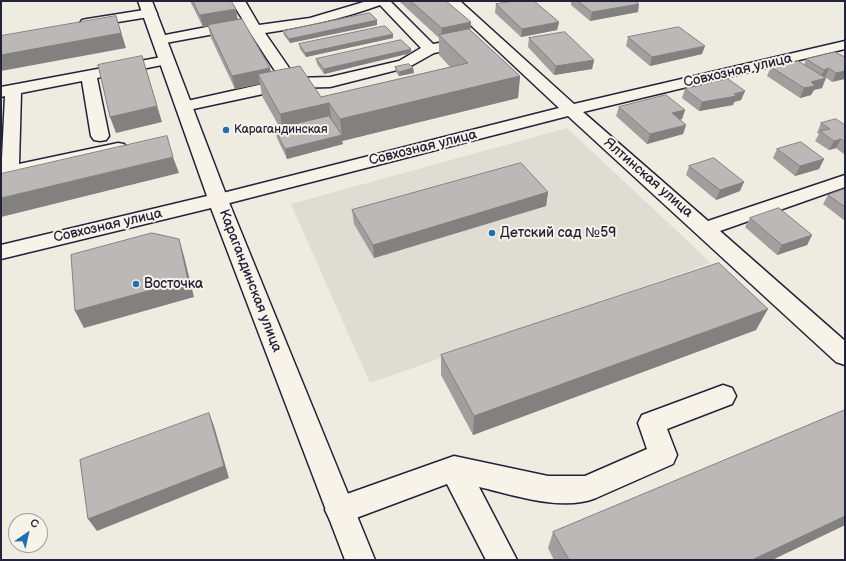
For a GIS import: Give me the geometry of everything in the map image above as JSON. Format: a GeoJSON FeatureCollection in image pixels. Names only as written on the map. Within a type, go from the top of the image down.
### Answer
{"type":"FeatureCollection","features":[{"type":"Feature","properties":{"kind":"street"},"geometry":{"type":"LineString","coordinates":[[238,1],[291,83]]}},
{"type":"Feature","properties":{"kind":"street"},"geometry":{"type":"LineString","coordinates":[[160,40],[254,26],[311,22],[352,11],[379,1]]}},
{"type":"Feature","properties":{"kind":"street"},"geometry":{"type":"LineString","coordinates":[[383,1],[430,49]]}},
{"type":"Feature","properties":{"kind":"street","name":"Ялтинская улица"},"geometry":{"type":"LineString","coordinates":[[452,1],[571,110],[706,229],[845,355]]}},
{"type":"Feature","properties":{"kind":"street"},"geometry":{"type":"LineString","coordinates":[[71,25],[147,7]]}},
{"type":"Feature","properties":{"kind":"street","name":"Карагандинская улица"},"geometry":{"type":"LineString","coordinates":[[147,7],[218,200],[360,560]]}},
{"type":"Feature","properties":{"kind":"street"},"geometry":{"type":"LineString","coordinates":[[184,106],[291,83],[330,82],[404,64],[430,49],[491,37]]}},
{"type":"Feature","properties":{"kind":"street","name":"Совхозная улица"},"geometry":{"type":"LineString","coordinates":[[1,252],[218,200],[571,110],[845,45]]}},
{"type":"Feature","properties":{"kind":"street"},"geometry":{"type":"LineString","coordinates":[[118,148],[5,172],[7,91],[167,60]]}},
{"type":"Feature","properties":{"kind":"street"},"geometry":{"type":"LineString","coordinates":[[89,75],[100,136]]}},
{"type":"Feature","properties":{"kind":"street"},"geometry":{"type":"LineString","coordinates":[[706,229],[845,181]]}},
{"type":"Feature","properties":{"kind":"street"},"geometry":{"type":"LineString","coordinates":[[340,510],[454,469],[548,489],[586,489],[662,455],[651,423],[723,396]]}},
{"type":"Feature","properties":{"kind":"street"},"geometry":{"type":"LineString","coordinates":[[454,469],[502,560]]}},
{"type":"Feature","properties":{"kind":"shaded area","name":"Детский сад №59"},"geometry":{"type":"Polygon","coordinates":[[[567,128],[711,263],[370,383],[291,204],[567,128]]]}},
{"type":"Feature","properties":{"kind":"building"},"geometry":{"type":"Polygon","coordinates":[[[193,1],[231,1],[236,9],[200,15],[193,1]]]}},
{"type":"Feature","properties":{"kind":"building"},"geometry":{"type":"Polygon","coordinates":[[[411,1],[446,1],[471,22],[442,28],[411,1]]]}},
{"type":"Feature","properties":{"kind":"building"},"geometry":{"type":"Polygon","coordinates":[[[515,1],[534,1],[559,22],[522,29],[496,4],[515,1]]]}},
{"type":"Feature","properties":{"kind":"building"},"geometry":{"type":"Polygon","coordinates":[[[578,1],[635,1],[639,4],[592,12],[578,1]]]}},
{"type":"Feature","properties":{"kind":"building"},"geometry":{"type":"Polygon","coordinates":[[[370,13],[377,20],[289,39],[283,31],[370,13]]]}},
{"type":"Feature","properties":{"kind":"building"},"geometry":{"type":"Polygon","coordinates":[[[116,16],[121,33],[1,55],[1,36],[116,16]]]}},
{"type":"Feature","properties":{"kind":"building"},"geometry":{"type":"Polygon","coordinates":[[[242,19],[270,68],[232,76],[208,25],[242,19]]]}},
{"type":"Feature","properties":{"kind":"building"},"geometry":{"type":"Polygon","coordinates":[[[385,26],[393,34],[305,53],[299,44],[385,26]]]}},
{"type":"Feature","properties":{"kind":"building"},"geometry":{"type":"Polygon","coordinates":[[[679,27],[705,46],[652,57],[628,37],[679,27]]]}},
{"type":"Feature","properties":{"kind":"building"},"geometry":{"type":"Polygon","coordinates":[[[469,29],[520,76],[340,119],[329,103],[280,114],[258,74],[300,66],[321,97],[468,63],[439,35],[469,29]]]}},
{"type":"Feature","properties":{"kind":"building"},"geometry":{"type":"Polygon","coordinates":[[[565,32],[594,60],[556,66],[529,38],[565,32]]]}},
{"type":"Feature","properties":{"kind":"building"},"geometry":{"type":"Polygon","coordinates":[[[401,40],[411,49],[324,69],[316,59],[401,40]]]}},
{"type":"Feature","properties":{"kind":"building"},"geometry":{"type":"Polygon","coordinates":[[[835,52],[845,57],[845,71],[836,73],[829,68],[824,70],[806,59],[835,52]]]}},
{"type":"Feature","properties":{"kind":"building"},"geometry":{"type":"Polygon","coordinates":[[[142,56],[157,106],[110,117],[98,65],[142,56]]]}},
{"type":"Feature","properties":{"kind":"building"},"geometry":{"type":"Polygon","coordinates":[[[798,61],[826,78],[811,82],[815,86],[804,88],[771,67],[798,61]]]}},
{"type":"Feature","properties":{"kind":"building"},"geometry":{"type":"Polygon","coordinates":[[[409,64],[413,68],[399,72],[395,67],[409,64]]]}},
{"type":"Feature","properties":{"kind":"building"},"geometry":{"type":"Polygon","coordinates":[[[728,79],[745,91],[734,94],[737,96],[702,102],[685,89],[728,79]]]}},
{"type":"Feature","properties":{"kind":"building"},"geometry":{"type":"Polygon","coordinates":[[[666,95],[685,110],[672,113],[686,125],[650,134],[619,107],[666,95]]]}},
{"type":"Feature","properties":{"kind":"building"},"geometry":{"type":"Polygon","coordinates":[[[329,116],[342,135],[285,149],[275,129],[329,116]]]}},
{"type":"Feature","properties":{"kind":"building"},"geometry":{"type":"Polygon","coordinates":[[[836,119],[845,125],[845,142],[841,139],[834,141],[820,131],[830,129],[821,123],[836,119]]]}},
{"type":"Feature","properties":{"kind":"building"},"geometry":{"type":"Polygon","coordinates":[[[167,136],[173,157],[1,198],[1,174],[167,136]]]}},
{"type":"Feature","properties":{"kind":"building"},"geometry":{"type":"Polygon","coordinates":[[[801,142],[824,159],[800,166],[777,149],[801,142]]]}},
{"type":"Feature","properties":{"kind":"building"},"geometry":{"type":"Polygon","coordinates":[[[714,158],[744,182],[720,190],[689,166],[714,158]]]}},
{"type":"Feature","properties":{"kind":"building"},"geometry":{"type":"Polygon","coordinates":[[[521,163],[548,192],[373,245],[352,210],[521,163]]]}},
{"type":"Feature","properties":{"kind":"building"},"geometry":{"type":"Polygon","coordinates":[[[845,189],[845,207],[828,195],[845,189]]]}},
{"type":"Feature","properties":{"kind":"building"},"geometry":{"type":"Polygon","coordinates":[[[779,208],[812,235],[782,245],[750,218],[779,208]]]}},
{"type":"Feature","properties":{"kind":"building","name":"Восточка"},"geometry":{"type":"Polygon","coordinates":[[[152,233],[179,239],[188,280],[75,311],[71,255],[152,233]]]}},
{"type":"Feature","properties":{"kind":"building"},"geometry":{"type":"Polygon","coordinates":[[[719,263],[768,309],[474,416],[441,355],[719,263]]]}},
{"type":"Feature","properties":{"kind":"building"},"geometry":{"type":"Polygon","coordinates":[[[845,410],[845,516],[752,560],[569,560],[553,532],[845,410]]]}},
{"type":"Feature","properties":{"kind":"building"},"geometry":{"type":"Polygon","coordinates":[[[209,413],[224,466],[88,519],[80,460],[209,413]]]}},
{"type":"Feature","properties":{"kind":"place","name":"Карагандинская"},"geometry":{"type":"Point","coordinates":[226,130]}},
{"type":"Feature","properties":{"kind":"place","name":"Детский сад №59"},"geometry":{"type":"Point","coordinates":[492,233]}},
{"type":"Feature","properties":{"kind":"place","name":"Восточка"},"geometry":{"type":"Point","coordinates":[136,284]}}]}
